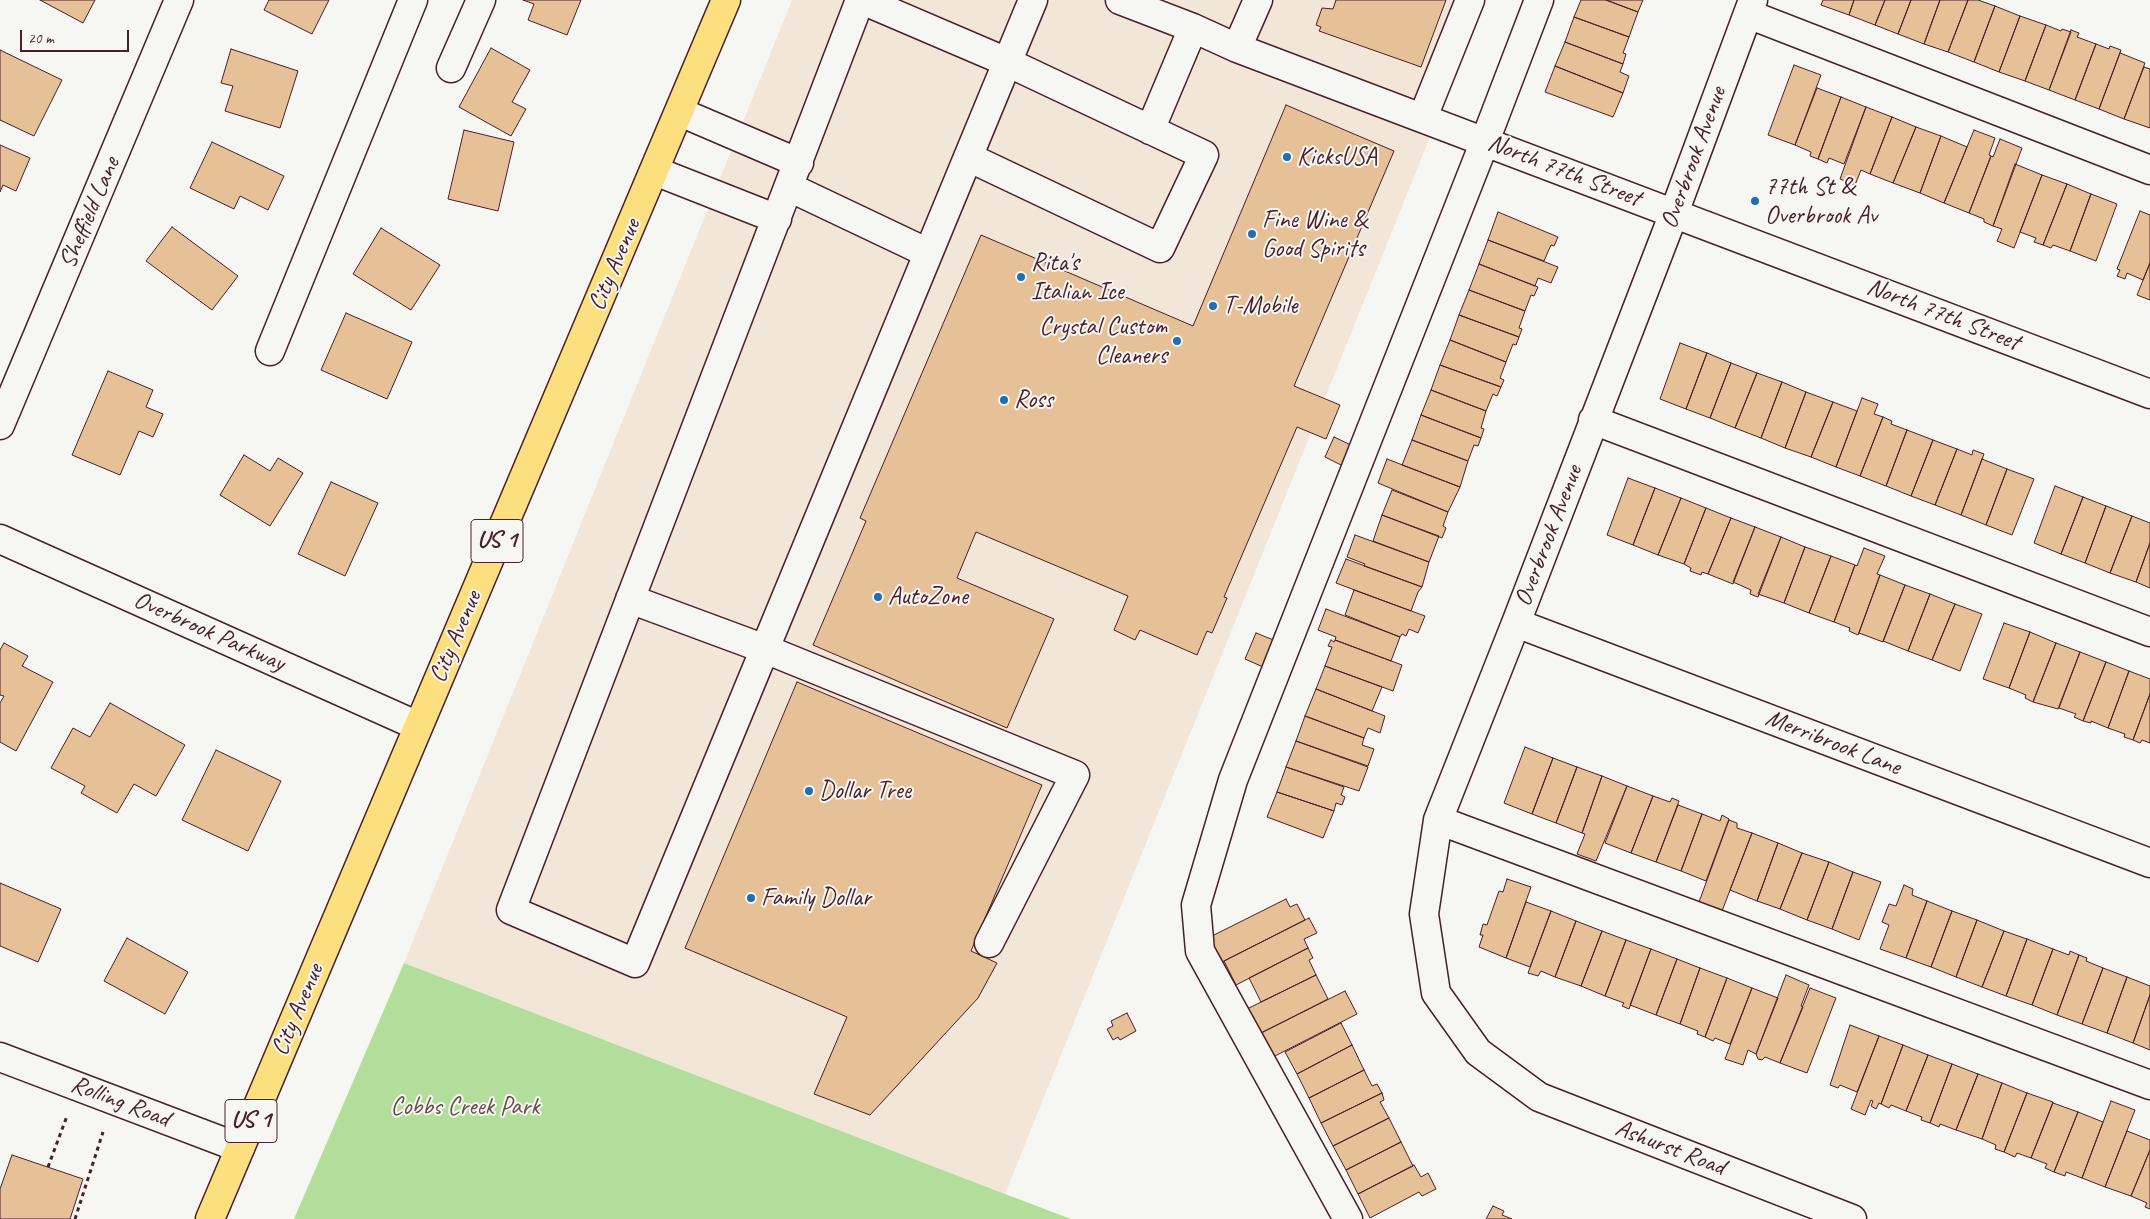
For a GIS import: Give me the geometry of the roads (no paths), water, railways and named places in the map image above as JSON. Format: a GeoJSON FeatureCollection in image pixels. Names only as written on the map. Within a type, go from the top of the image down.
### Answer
{"type":"FeatureCollection","features":[{"type":"Feature","properties":{"kind":"highway","name":"City Avenue"},"geometry":{"type":"LineString","coordinates":[[210,1219],[726,0]]}},
{"type":"Feature","properties":{"kind":"street","name":"Sheffield Lane"},"geometry":{"type":"LineString","coordinates":[[0,425],[179,0]]}},
{"type":"Feature","properties":{"kind":"street"},"geometry":{"type":"LineString","coordinates":[[270,351],[413,0]]}},
{"type":"Feature","properties":{"kind":"street"},"geometry":{"type":"LineString","coordinates":[[451,68],[481,0]]}},
{"type":"Feature","properties":{"kind":"street"},"geometry":{"type":"LineString","coordinates":[[968,157],[1160,248],[1204,155],[1007,62],[861,0],[510,910],[635,963],[1007,62],[1033,0]]}},
{"type":"Feature","properties":{"kind":"street","name":"North 77th Street"},"geometry":{"type":"LineString","coordinates":[[1120,0],[1193,28],[1238,48],[2150,394]]}},
{"type":"Feature","properties":{"kind":"street"},"geometry":{"type":"LineString","coordinates":[[1238,48],[1258,0]]}},
{"type":"Feature","properties":{"kind":"street"},"geometry":{"type":"LineString","coordinates":[[1423,117],[1470,0]]}},
{"type":"Feature","properties":{"kind":"street"},"geometry":{"type":"LineString","coordinates":[[1348,1219],[1200,951],[1196,906],[1233,780],[1539,0]]}},
{"type":"Feature","properties":{"kind":"street"},"geometry":{"type":"LineString","coordinates":[[1750,7],[2150,170]]}},
{"type":"Feature","properties":{"kind":"street","name":"Overbrook Avenue"},"geometry":{"type":"LineString","coordinates":[[1495,1065],[1478,1052],[1436,994],[1424,914],[1438,820],[1674,213],[1750,7]]}},
{"type":"Feature","properties":{"kind":"street"},"geometry":{"type":"LineString","coordinates":[[1150,130],[1193,28]]}},
{"type":"Feature","properties":{"kind":"street"},"geometry":{"type":"LineString","coordinates":[[680,112],[794,175],[928,254]]}},
{"type":"Feature","properties":{"kind":"street"},"geometry":{"type":"LineString","coordinates":[[655,170],[777,219]]}},
{"type":"Feature","properties":{"kind":"street"},"geometry":{"type":"LineString","coordinates":[[1593,420],[2150,632]]}},
{"type":"Feature","properties":{"kind":"street","name":"Overbrook Parkway"},"geometry":{"type":"LineString","coordinates":[[0,539],[418,726]]}},
{"type":"Feature","properties":{"kind":"street"},"geometry":{"type":"LineString","coordinates":[[630,599],[765,649],[1075,775],[989,943]]}},
{"type":"Feature","properties":{"kind":"street","name":"Merribrook Lane"},"geometry":{"type":"LineString","coordinates":[[1516,623],[2150,863]]}},
{"type":"Feature","properties":{"kind":"street"},"geometry":{"type":"LineString","coordinates":[[1438,820],[2150,1085]]}},
{"type":"Feature","properties":{"kind":"street","name":"Rolling Road"},"geometry":{"type":"LineString","coordinates":[[0,1057],[240,1148]]}},
{"type":"Feature","properties":{"kind":"street","name":"Ashurst Road"},"geometry":{"type":"LineString","coordinates":[[1495,1065],[1539,1097],[1852,1219]]}},
{"type":"Feature","properties":{"kind":"place","name":"KicksUSA"},"geometry":{"type":"Point","coordinates":[1287,157]}},
{"type":"Feature","properties":{"kind":"place","name":"77th St & Overbrook Av"},"geometry":{"type":"Point","coordinates":[1755,201]}},
{"type":"Feature","properties":{"kind":"place","name":"Fine Wine & Good Spirits"},"geometry":{"type":"Point","coordinates":[1252,234]}},
{"type":"Feature","properties":{"kind":"place","name":"Rita's Italian Ice"},"geometry":{"type":"Point","coordinates":[1021,277]}},
{"type":"Feature","properties":{"kind":"place","name":"T-Mobile"},"geometry":{"type":"Point","coordinates":[1213,306]}},
{"type":"Feature","properties":{"kind":"place","name":"Crystal Custom Cleaners"},"geometry":{"type":"Point","coordinates":[1177,341]}},
{"type":"Feature","properties":{"kind":"place","name":"Ross"},"geometry":{"type":"Point","coordinates":[1004,400]}},
{"type":"Feature","properties":{"kind":"place","name":"AutoZone"},"geometry":{"type":"Point","coordinates":[878,597]}},
{"type":"Feature","properties":{"kind":"place","name":"Dollar Tree"},"geometry":{"type":"Point","coordinates":[809,791]}},
{"type":"Feature","properties":{"kind":"place","name":"Family Dollar"},"geometry":{"type":"Point","coordinates":[751,898]}},
{"type":"Feature","properties":{"kind":"park label","name":"Cobbs Creek Park"},"geometry":{"type":"Point","coordinates":[465,1107]}}]}
